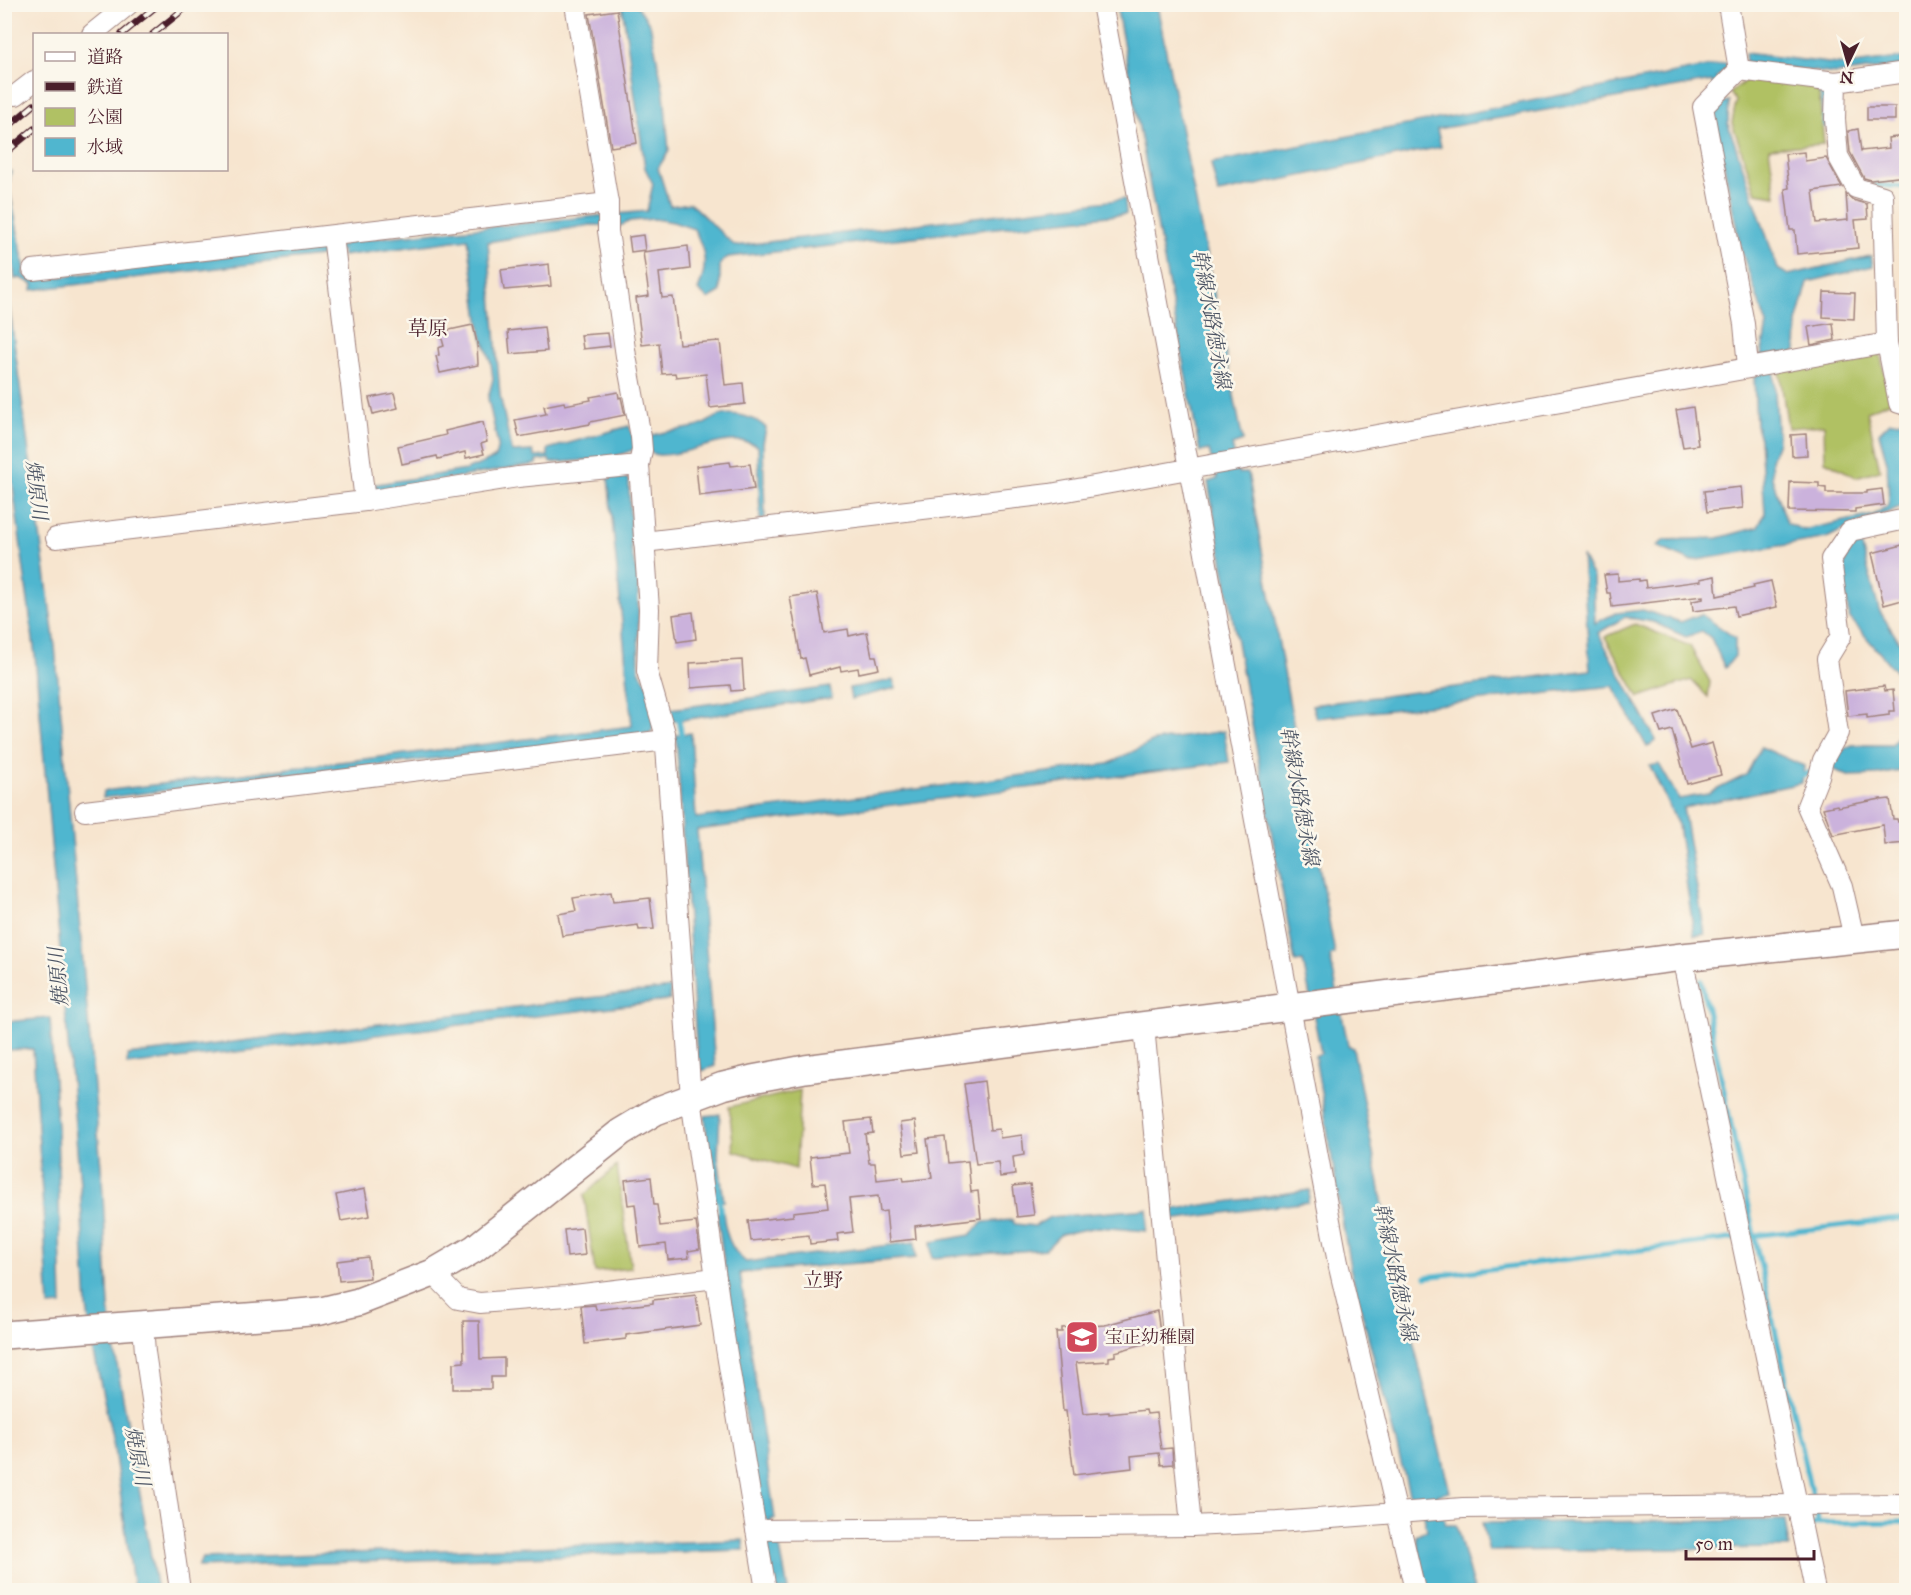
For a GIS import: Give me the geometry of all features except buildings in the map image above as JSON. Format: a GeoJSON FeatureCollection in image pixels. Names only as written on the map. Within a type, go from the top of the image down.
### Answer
{"type":"FeatureCollection","features":[{"type":"Feature","properties":{"kind":"street"},"geometry":{"type":"LineString","coordinates":[[93,33],[129,4]]}},
{"type":"Feature","properties":{"kind":"street"},"geometry":{"type":"LineString","coordinates":[[579,4],[576,10],[608,203],[608,231],[626,356],[631,457],[644,542],[649,609],[647,670],[662,725],[691,1098],[716,1278],[766,1590]]}},
{"type":"Feature","properties":{"kind":"street"},"geometry":{"type":"LineString","coordinates":[[1102,4],[1338,1263],[1415,1590]]}},
{"type":"Feature","properties":{"kind":"street"},"geometry":{"type":"LineString","coordinates":[[1728,4],[1738,62],[1717,92],[1703,107],[1753,366]]}},
{"type":"Feature","properties":{"kind":"street"},"geometry":{"type":"LineString","coordinates":[[1738,62],[1836,82],[1906,72]]}},
{"type":"Feature","properties":{"kind":"street"},"geometry":{"type":"LineString","coordinates":[[16,96],[33,82]]}},
{"type":"Feature","properties":{"kind":"street"},"geometry":{"type":"LineString","coordinates":[[1836,82],[1835,119],[1838,156],[1856,188],[1882,196],[1887,343],[1899,403],[1906,405]]}},
{"type":"Feature","properties":{"kind":"street"},"geometry":{"type":"LineString","coordinates":[[33,270],[608,203]]}},
{"type":"Feature","properties":{"kind":"street"},"geometry":{"type":"LineString","coordinates":[[333,236],[365,501]]}},
{"type":"Feature","properties":{"kind":"street"},"geometry":{"type":"LineString","coordinates":[[644,542],[1050,494],[1887,343]]}},
{"type":"Feature","properties":{"kind":"street"},"geometry":{"type":"LineString","coordinates":[[56,538],[365,501],[631,457]]}},
{"type":"Feature","properties":{"kind":"street"},"geometry":{"type":"LineString","coordinates":[[1854,938],[1842,886],[1807,806],[1821,768],[1838,733],[1827,659],[1841,636],[1831,559],[1850,531],[1906,519]]}},
{"type":"Feature","properties":{"kind":"street"},"geometry":{"type":"LineString","coordinates":[[85,811],[662,725]]}},
{"type":"Feature","properties":{"kind":"street"},"geometry":{"type":"LineString","coordinates":[[4,1335],[321,1311],[358,1302],[433,1273],[474,1249],[621,1132],[656,1111],[723,1086],[805,1069],[1682,957],[1906,934]]}},
{"type":"Feature","properties":{"kind":"street"},"geometry":{"type":"LineString","coordinates":[[1682,957],[1739,1228],[1805,1515],[1815,1590]]}},
{"type":"Feature","properties":{"kind":"street"},"geometry":{"type":"LineString","coordinates":[[1144,1026],[1191,1526]]}},
{"type":"Feature","properties":{"kind":"street"},"geometry":{"type":"LineString","coordinates":[[433,1273],[458,1299],[480,1303],[716,1278]]}},
{"type":"Feature","properties":{"kind":"street"},"geometry":{"type":"LineString","coordinates":[[135,1325],[145,1352],[180,1590]]}},
{"type":"Feature","properties":{"kind":"street"},"geometry":{"type":"LineString","coordinates":[[756,1530],[1191,1526],[1463,1508],[1805,1515],[1906,1504]]}},
{"type":"Feature","properties":{"kind":"green space"},"geometry":{"type":"Polygon","coordinates":[[[1750,77],[1812,85],[1819,95],[1824,144],[1769,148],[1776,196],[1756,193],[1732,123],[1736,101],[1730,93],[1750,77]]]}},
{"type":"Feature","properties":{"kind":"green space"},"geometry":{"type":"Polygon","coordinates":[[[1879,351],[1892,401],[1867,411],[1880,470],[1856,477],[1825,461],[1824,425],[1788,428],[1779,368],[1879,351]]]}},
{"type":"Feature","properties":{"kind":"green space"},"geometry":{"type":"Polygon","coordinates":[[[1635,624],[1690,646],[1710,682],[1708,697],[1691,680],[1639,697],[1605,637],[1635,624]]]}},
{"type":"Feature","properties":{"kind":"green space"},"geometry":{"type":"Polygon","coordinates":[[[800,1090],[796,1169],[734,1151],[729,1107],[800,1090]]]}},
{"type":"Feature","properties":{"kind":"green space"},"geometry":{"type":"Polygon","coordinates":[[[617,1166],[631,1268],[595,1272],[584,1195],[617,1166]]]}},
{"type":"Feature","properties":{"kind":"water"},"geometry":{"type":"Polygon","coordinates":[[[636,4],[650,24],[664,93],[669,151],[658,168],[670,206],[690,203],[735,246],[1125,199],[1126,214],[728,257],[720,264],[720,292],[708,299],[698,290],[703,274],[704,259],[698,237],[694,229],[673,222],[654,219],[630,221],[620,226],[591,225],[488,242],[500,395],[512,452],[533,451],[535,457],[548,456],[548,449],[629,426],[636,442],[658,434],[700,426],[728,414],[752,419],[766,428],[763,443],[765,518],[760,520],[758,446],[734,441],[671,454],[656,455],[640,449],[615,456],[618,474],[623,473],[629,481],[631,550],[638,578],[639,670],[664,713],[671,709],[830,687],[832,698],[654,724],[651,733],[103,798],[104,791],[632,726],[608,477],[611,458],[550,463],[549,459],[537,461],[537,464],[375,491],[371,485],[466,470],[495,458],[498,445],[488,398],[493,379],[491,363],[481,333],[468,239],[343,256],[342,250],[324,252],[320,256],[32,290],[33,284],[20,278],[15,279],[5,201],[5,171],[11,171],[9,187],[25,269],[22,274],[35,280],[321,244],[342,246],[347,241],[647,211],[653,184],[645,168],[622,5],[636,4]]]}},
{"type":"Feature","properties":{"kind":"water","name":"幹線水路徳永線"},"geometry":{"type":"Polygon","coordinates":[[[1116,5],[1157,5],[1243,441],[1232,445],[1238,473],[1248,473],[1335,954],[1330,956],[1348,1045],[1353,1048],[1394,1263],[1450,1492],[1437,1495],[1446,1525],[1456,1525],[1474,1590],[1427,1590],[1416,1536],[1427,1530],[1420,1495],[1410,1497],[1350,1267],[1315,1056],[1321,1053],[1303,961],[1295,962],[1208,482],[1217,479],[1209,450],[1200,452],[1116,5]]]}},
{"type":"Feature","properties":{"kind":"water"},"geometry":{"type":"Polygon","coordinates":[[[1745,53],[1846,65],[1906,57],[1906,65],[1836,74],[1746,63],[1745,53]]]}},
{"type":"Feature","properties":{"kind":"water"},"geometry":{"type":"Polygon","coordinates":[[[1726,63],[1728,67],[1716,78],[1721,103],[1729,101],[1728,124],[1778,269],[1788,275],[1871,256],[1873,266],[1808,282],[1797,323],[1796,352],[1773,359],[1778,442],[1771,460],[1772,478],[1787,523],[1803,530],[1873,515],[1889,505],[1887,462],[1879,433],[1890,422],[1906,421],[1904,505],[1827,538],[1691,561],[1656,546],[1665,540],[1718,538],[1758,527],[1765,513],[1760,439],[1756,425],[1754,377],[1763,372],[1761,357],[1767,325],[1741,250],[1713,110],[1717,104],[1712,81],[1437,129],[1441,147],[1218,193],[1211,163],[1726,63]]]}},
{"type":"Feature","properties":{"kind":"water"},"geometry":{"type":"Polygon","coordinates":[[[4,267],[55,646],[102,1178],[109,1306],[114,1347],[157,1590],[134,1590],[113,1442],[93,1348],[87,1307],[80,1184],[35,655],[5,425],[4,267]]]}},
{"type":"Feature","properties":{"kind":"water"},"geometry":{"type":"Polygon","coordinates":[[[1855,539],[1862,547],[1879,610],[1899,642],[1906,644],[1906,770],[1877,775],[1848,776],[1831,768],[1835,755],[1852,745],[1892,745],[1905,725],[1902,679],[1849,617],[1843,572],[1847,554],[1855,539]]]}},
{"type":"Feature","properties":{"kind":"water"},"geometry":{"type":"Polygon","coordinates":[[[1582,556],[1593,577],[1595,623],[1616,613],[1643,610],[1681,622],[1701,614],[1735,638],[1735,656],[1725,668],[1711,638],[1702,631],[1686,637],[1653,622],[1625,617],[1598,633],[1656,740],[1647,747],[1613,686],[1316,718],[1312,705],[1590,670],[1582,556]]]}},
{"type":"Feature","properties":{"kind":"water"},"geometry":{"type":"Polygon","coordinates":[[[893,680],[896,688],[851,699],[849,688],[893,680]]]}},
{"type":"Feature","properties":{"kind":"water"},"geometry":{"type":"Polygon","coordinates":[[[1224,731],[1229,762],[697,830],[715,1066],[702,1071],[697,1056],[676,735],[691,733],[696,818],[1108,764],[1154,741],[1224,731]]]}},
{"type":"Feature","properties":{"kind":"water"},"geometry":{"type":"Polygon","coordinates":[[[1761,747],[1804,766],[1802,783],[1683,808],[1705,934],[1694,935],[1678,825],[1650,766],[1659,764],[1679,799],[1708,794],[1746,775],[1761,747]]]}},
{"type":"Feature","properties":{"kind":"water"},"geometry":{"type":"Polygon","coordinates":[[[670,988],[670,1000],[127,1065],[128,1055],[670,988]]]}},
{"type":"Feature","properties":{"kind":"water"},"geometry":{"type":"Polygon","coordinates":[[[50,1018],[57,1127],[62,1305],[49,1306],[33,1049],[5,1050],[4,1022],[50,1018]]]}},
{"type":"Feature","properties":{"kind":"water"},"geometry":{"type":"Polygon","coordinates":[[[720,1114],[718,1156],[724,1201],[716,1201],[709,1161],[705,1116],[720,1114]]]}},
{"type":"Feature","properties":{"kind":"water"},"geometry":{"type":"Polygon","coordinates":[[[1310,1190],[1308,1202],[1171,1220],[1168,1210],[1310,1190]]]}},
{"type":"Feature","properties":{"kind":"water"},"geometry":{"type":"Polygon","coordinates":[[[1147,1209],[1146,1231],[1098,1227],[1061,1234],[1046,1249],[932,1258],[931,1242],[970,1235],[983,1222],[1012,1220],[1015,1224],[1035,1226],[1050,1217],[1147,1209]]]}},
{"type":"Feature","properties":{"kind":"water"},"geometry":{"type":"Polygon","coordinates":[[[723,1212],[729,1240],[746,1262],[915,1242],[916,1258],[740,1273],[775,1519],[771,1519],[774,1539],[778,1538],[788,1590],[774,1590],[765,1540],[769,1540],[765,1520],[760,1519],[717,1213],[723,1212]]]}},
{"type":"Feature","properties":{"kind":"water"},"geometry":{"type":"Polygon","coordinates":[[[1785,1520],[1789,1548],[1489,1551],[1482,1523],[1785,1520]]]}},
{"type":"Feature","properties":{"kind":"water"},"geometry":{"type":"Polygon","coordinates":[[[743,1540],[744,1550],[198,1567],[202,1558],[743,1540]]]}},
{"type":"Feature","properties":{"kind":"waterway"},"geometry":{"type":"LineString","coordinates":[[1817,85],[1823,94],[1826,125]]}},
{"type":"Feature","properties":{"kind":"waterway"},"geometry":{"type":"LineString","coordinates":[[1875,185],[1906,187]]}},
{"type":"Feature","properties":{"kind":"waterway"},"geometry":{"type":"LineString","coordinates":[[678,715],[683,741]]}},
{"type":"Feature","properties":{"kind":"waterway"},"geometry":{"type":"LineString","coordinates":[[1803,775],[1816,770]]}},
{"type":"Feature","properties":{"kind":"waterway"},"geometry":{"type":"LineString","coordinates":[[1701,980],[1754,1235],[1818,1523]]}},
{"type":"Feature","properties":{"kind":"waterway"},"geometry":{"type":"LineString","coordinates":[[719,1195],[721,1219]]}},
{"type":"Feature","properties":{"kind":"waterway"},"geometry":{"type":"LineString","coordinates":[[1752,1236],[1906,1218]]}},
{"type":"Feature","properties":{"kind":"waterway"},"geometry":{"type":"LineString","coordinates":[[1426,1277],[1737,1238]]}},
{"type":"Feature","properties":{"kind":"waterway"},"geometry":{"type":"LineString","coordinates":[[1807,1527],[1818,1523],[1906,1522]]}},
{"type":"Feature","properties":{"kind":"railway"},"geometry":{"type":"LineString","coordinates":[[123,33],[159,4]]}},
{"type":"Feature","properties":{"kind":"railway"},"geometry":{"type":"LineString","coordinates":[[154,33],[190,4]]}},
{"type":"Feature","properties":{"kind":"railway"},"geometry":{"type":"LineString","coordinates":[[4,130],[33,106]]}},
{"type":"Feature","properties":{"kind":"railway"},"geometry":{"type":"LineString","coordinates":[[4,154],[33,130]]}},
{"type":"Feature","properties":{"kind":"place","name":"宝正幼稚園"},"geometry":{"type":"Point","coordinates":[1082,1337]}},
{"type":"Feature","properties":{"kind":"district","name":"草原"},"geometry":{"type":"Point","coordinates":[428,328]}},
{"type":"Feature","properties":{"kind":"district","name":"立野"},"geometry":{"type":"Point","coordinates":[823,1280]}},
{"type":"Feature","properties":{"kind":"water label","name":"焼原川"},"geometry":{"type":"Point","coordinates":[37,490]}},
{"type":"Feature","properties":{"kind":"water label","name":"焼原川"},"geometry":{"type":"Point","coordinates":[58,977]}},
{"type":"Feature","properties":{"kind":"water label","name":"焼原川"},"geometry":{"type":"Point","coordinates":[138,1456]}}]}
